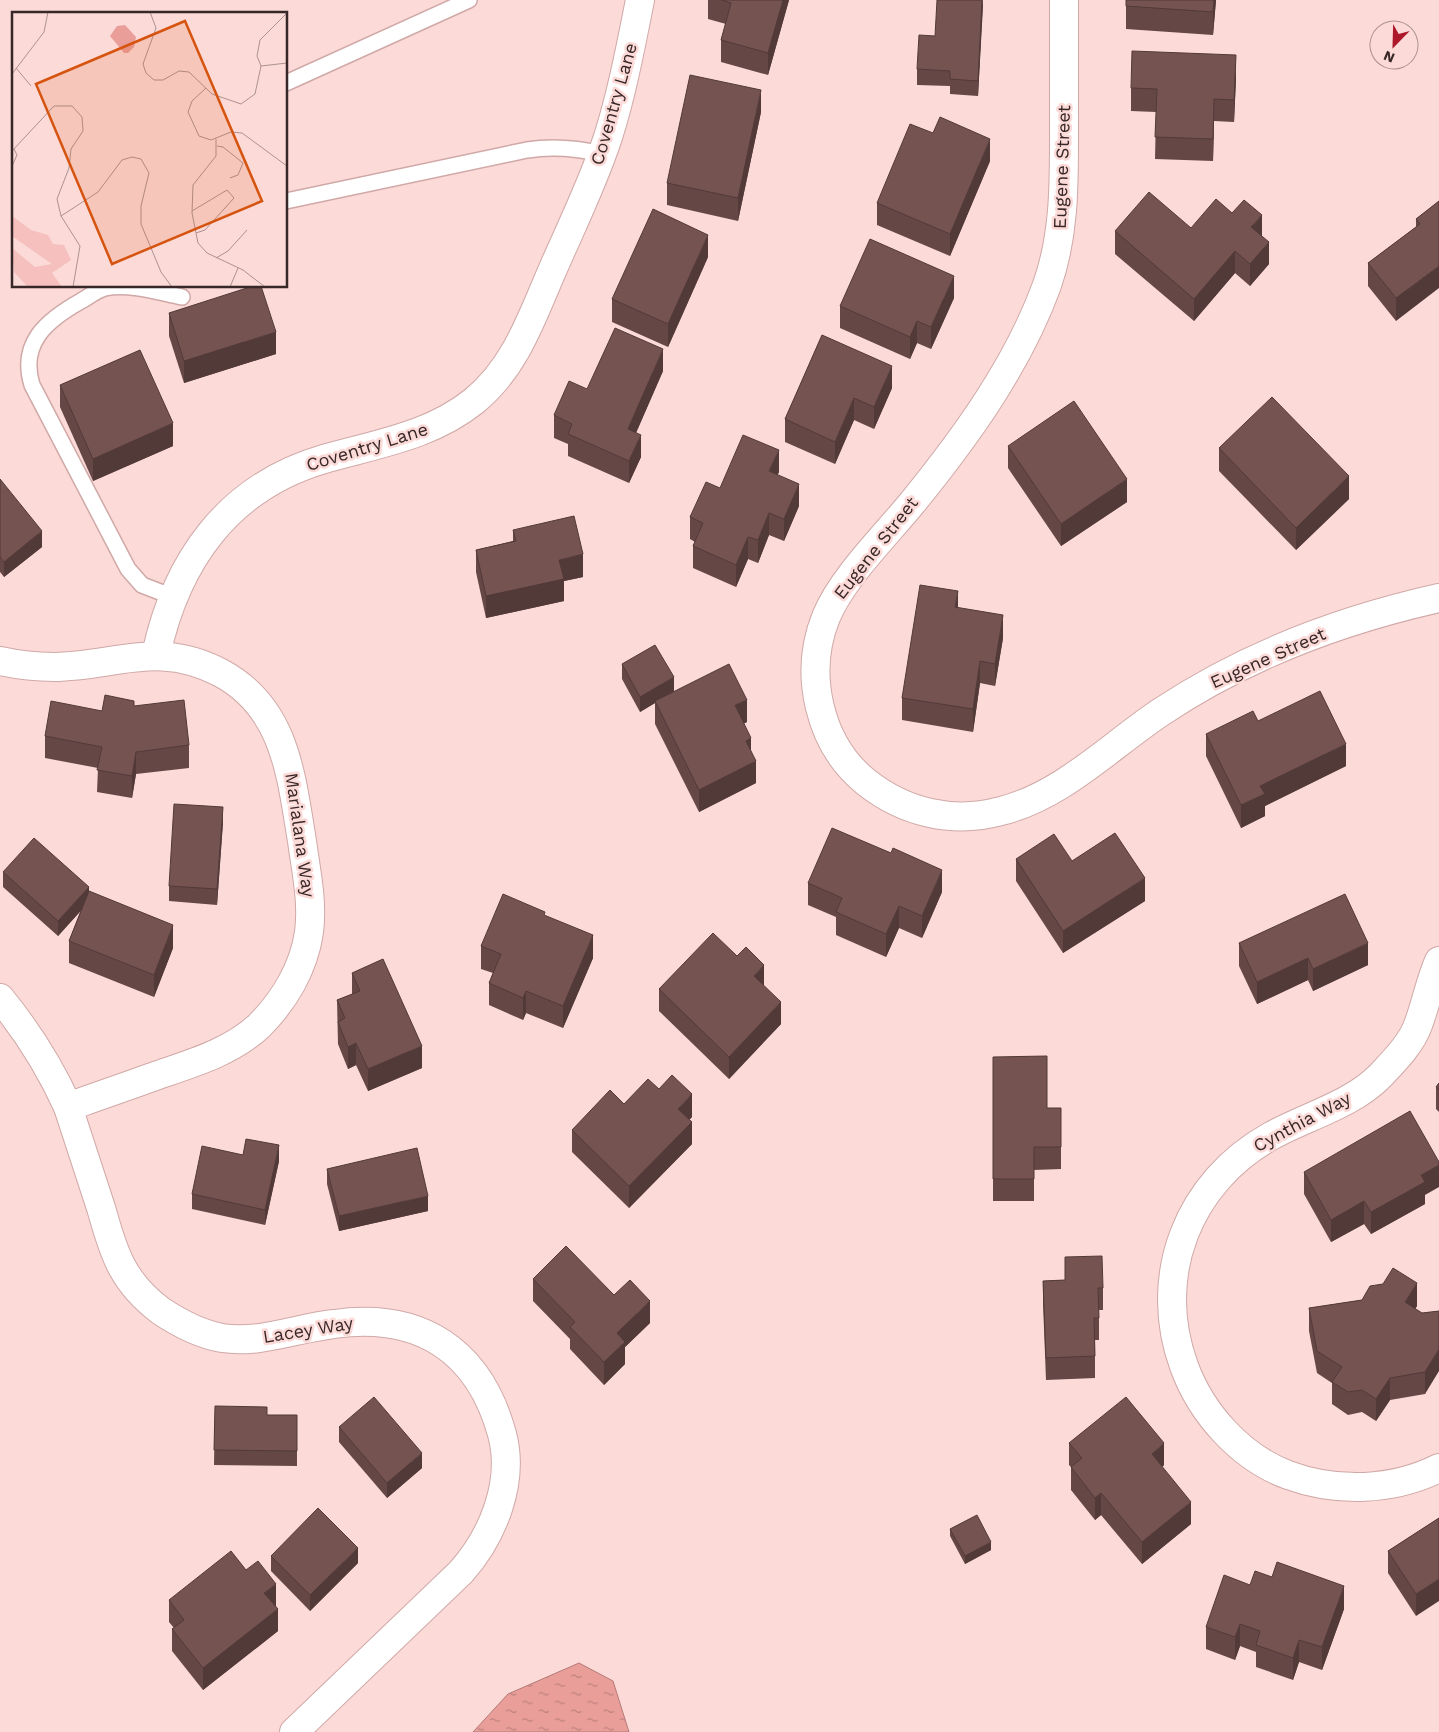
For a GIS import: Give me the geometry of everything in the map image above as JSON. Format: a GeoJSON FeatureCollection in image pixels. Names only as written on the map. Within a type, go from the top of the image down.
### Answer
{"type":"FeatureCollection","features":[{"type":"Feature","properties":{"kind":"street","name":"Coventry Lane"},"geometry":{"type":"LineString","coordinates":[[156,655],[164,620],[173,597],[200,545],[221,520],[272,482],[296,469],[406,437],[454,416],[493,383],[519,345],[602,154],[614,115],[640,0]]}},
{"type":"Feature","properties":{"kind":"street","name":"Eugene Street"},"geometry":{"type":"LineString","coordinates":[[1064,0],[1064,195],[1059,236],[1048,283],[1021,345],[982,409],[925,486],[850,578],[836,597],[826,618],[816,666],[817,694],[825,724],[838,752],[857,774],[880,793],[904,806],[927,813],[952,816],[976,816],[1001,811],[1028,802],[1054,788],[1161,712],[1244,665],[1303,638],[1335,627],[1439,598]]}},
{"type":"Feature","properties":{"kind":"street","name":"Marialana Way"},"geometry":{"type":"LineString","coordinates":[[0,661],[17,665],[54,667],[156,655],[181,658],[204,664],[223,674],[242,688],[258,704],[272,723],[283,744],[290,765],[309,886],[309,934],[294,979],[283,997],[257,1027],[239,1041],[202,1060],[68,1107]]}},
{"type":"Feature","properties":{"kind":"street","name":"Cynthia Way"},"geometry":{"type":"LineString","coordinates":[[1439,961],[1418,1027],[1407,1045],[1378,1077],[1362,1090],[1338,1104],[1251,1148],[1213,1182],[1198,1205],[1177,1251],[1172,1275],[1171,1301],[1180,1355],[1190,1382],[1204,1407],[1242,1448],[1265,1463],[1287,1474],[1310,1482],[1362,1487],[1388,1485],[1439,1468]]}},
{"type":"Feature","properties":{"kind":"street","name":"Lacey Way"},"geometry":{"type":"LineString","coordinates":[[0,998],[35,1043],[68,1107],[121,1266],[147,1300],[162,1311],[200,1332],[232,1339],[258,1339],[333,1324],[363,1321],[386,1322],[407,1326],[427,1334],[460,1358],[490,1396],[504,1442],[505,1470],[502,1494],[493,1522],[477,1554],[294,1732]]}},
{"type":"Feature","properties":{"kind":"lane"},"geometry":{"type":"LineString","coordinates":[[288,82],[469,0]]}},
{"type":"Feature","properties":{"kind":"lane"},"geometry":{"type":"LineString","coordinates":[[288,201],[528,150],[550,147],[573,147],[602,154]]}},
{"type":"Feature","properties":{"kind":"lane"},"geometry":{"type":"LineString","coordinates":[[104,288],[60,312],[39,334],[29,352],[27,369],[32,385],[128,569],[142,585],[173,597]]}},
{"type":"Feature","properties":{"kind":"lane"},"geometry":{"type":"LineString","coordinates":[[137,288],[182,297]]}},
{"type":"Feature","properties":{"kind":"water"},"geometry":{"type":"Polygon","coordinates":[[[579,1663],[613,1681],[629,1732],[473,1732],[508,1694],[579,1663]]]}},
{"type":"Feature","properties":{"kind":"building"},"geometry":{"type":"Polygon","coordinates":[[[721,0],[783,0],[768,53],[721,40],[731,3],[721,0]]]}},
{"type":"Feature","properties":{"kind":"building"},"geometry":{"type":"Polygon","coordinates":[[[937,0],[982,0],[978,81],[950,79],[950,71],[917,69],[919,35],[935,36],[937,0]]]}},
{"type":"Feature","properties":{"kind":"building"},"geometry":{"type":"Polygon","coordinates":[[[1126,0],[1214,0],[1213,12],[1126,6],[1126,0]]]}},
{"type":"Feature","properties":{"kind":"building"},"geometry":{"type":"Polygon","coordinates":[[[1132,51],[1236,55],[1234,100],[1214,99],[1213,139],[1155,137],[1157,89],[1131,88],[1132,51]]]}},
{"type":"Feature","properties":{"kind":"building"},"geometry":{"type":"Polygon","coordinates":[[[690,75],[761,90],[738,198],[667,183],[690,75]]]}},
{"type":"Feature","properties":{"kind":"building"},"geometry":{"type":"Polygon","coordinates":[[[940,117],[990,139],[950,234],[877,203],[910,124],[933,133],[940,117]]]}},
{"type":"Feature","properties":{"kind":"building"},"geometry":{"type":"Polygon","coordinates":[[[1149,192],[1191,228],[1216,199],[1232,213],[1244,200],[1262,215],[1251,227],[1269,242],[1250,264],[1235,251],[1194,299],[1115,231],[1149,192]]]}},
{"type":"Feature","properties":{"kind":"building"},"geometry":{"type":"Polygon","coordinates":[[[1439,201],[1439,266],[1396,298],[1368,263],[1420,224],[1416,219],[1439,201]]]}},
{"type":"Feature","properties":{"kind":"building"},"geometry":{"type":"Polygon","coordinates":[[[653,209],[708,235],[668,324],[612,299],[653,209]]]}},
{"type":"Feature","properties":{"kind":"building"},"geometry":{"type":"Polygon","coordinates":[[[870,239],[954,276],[931,327],[917,321],[910,337],[840,306],[870,239]]]}},
{"type":"Feature","properties":{"kind":"building"},"geometry":{"type":"Polygon","coordinates":[[[247,288],[262,288],[276,332],[184,361],[169,313],[247,288]]]}},
{"type":"Feature","properties":{"kind":"building"},"geometry":{"type":"Polygon","coordinates":[[[615,328],[663,349],[628,429],[641,435],[629,461],[568,434],[572,424],[554,415],[569,381],[587,389],[615,328]]]}},
{"type":"Feature","properties":{"kind":"building"},"geometry":{"type":"Polygon","coordinates":[[[822,335],[892,366],[874,407],[854,398],[835,442],[785,419],[822,335]]]}},
{"type":"Feature","properties":{"kind":"building"},"geometry":{"type":"Polygon","coordinates":[[[140,350],[173,423],[93,459],[60,385],[140,350]]]}},
{"type":"Feature","properties":{"kind":"building"},"geometry":{"type":"Polygon","coordinates":[[[1272,397],[1349,476],[1296,528],[1219,448],[1272,397]]]}},
{"type":"Feature","properties":{"kind":"building"},"geometry":{"type":"Polygon","coordinates":[[[1074,401],[1127,479],[1061,524],[1008,446],[1074,401]]]}},
{"type":"Feature","properties":{"kind":"building"},"geometry":{"type":"Polygon","coordinates":[[[743,435],[779,450],[769,471],[799,484],[784,519],[769,513],[758,540],[748,537],[736,565],[693,546],[703,523],[690,517],[706,482],[720,488],[743,435]]]}},
{"type":"Feature","properties":{"kind":"building"},"geometry":{"type":"Polygon","coordinates":[[[0,479],[42,531],[4,562],[0,557],[0,479]]]}},
{"type":"Feature","properties":{"kind":"building"},"geometry":{"type":"Polygon","coordinates":[[[574,516],[583,554],[559,560],[564,579],[486,596],[476,550],[516,541],[513,530],[574,516]]]}},
{"type":"Feature","properties":{"kind":"building"},"geometry":{"type":"Polygon","coordinates":[[[920,585],[958,591],[955,607],[1003,615],[995,664],[980,661],[973,709],[902,698],[920,585]]]}},
{"type":"Feature","properties":{"kind":"building"},"geometry":{"type":"Polygon","coordinates":[[[655,645],[674,677],[640,697],[622,664],[655,645]]]}},
{"type":"Feature","properties":{"kind":"building"},"geometry":{"type":"Polygon","coordinates":[[[729,664],[747,700],[735,705],[751,738],[746,741],[756,761],[699,790],[655,701],[729,664]]]}},
{"type":"Feature","properties":{"kind":"building"},"geometry":{"type":"Polygon","coordinates":[[[1320,691],[1346,744],[1260,786],[1265,794],[1241,805],[1206,734],[1253,711],[1258,721],[1320,691]]]}},
{"type":"Feature","properties":{"kind":"building"},"geometry":{"type":"Polygon","coordinates":[[[105,695],[134,701],[134,706],[184,700],[189,745],[136,752],[132,776],[97,770],[102,747],[45,736],[51,701],[102,711],[105,695]]]}},
{"type":"Feature","properties":{"kind":"building"},"geometry":{"type":"Polygon","coordinates":[[[174,804],[223,807],[217,889],[169,886],[174,804]]]}},
{"type":"Feature","properties":{"kind":"building"},"geometry":{"type":"Polygon","coordinates":[[[832,828],[891,853],[893,848],[942,870],[922,916],[899,906],[886,934],[836,912],[842,898],[808,883],[832,828]]]}},
{"type":"Feature","properties":{"kind":"building"},"geometry":{"type":"Polygon","coordinates":[[[1115,833],[1145,878],[1063,931],[1016,859],[1054,834],[1072,861],[1115,833]]]}},
{"type":"Feature","properties":{"kind":"building"},"geometry":{"type":"Polygon","coordinates":[[[34,838],[89,887],[58,921],[3,872],[34,838]]]}},
{"type":"Feature","properties":{"kind":"building"},"geometry":{"type":"Polygon","coordinates":[[[89,891],[173,925],[154,975],[69,941],[89,891]]]}},
{"type":"Feature","properties":{"kind":"building"},"geometry":{"type":"Polygon","coordinates":[[[503,894],[545,912],[544,915],[593,935],[563,1006],[526,991],[523,998],[489,983],[501,954],[481,946],[503,894]]]}},
{"type":"Feature","properties":{"kind":"building"},"geometry":{"type":"Polygon","coordinates":[[[1345,894],[1368,943],[1313,969],[1308,958],[1257,982],[1239,943],[1345,894]]]}},
{"type":"Feature","properties":{"kind":"building"},"geometry":{"type":"Polygon","coordinates":[[[713,933],[737,956],[746,947],[764,965],[754,976],[781,1002],[729,1057],[659,989],[713,933]]]}},
{"type":"Feature","properties":{"kind":"building"},"geometry":{"type":"Polygon","coordinates":[[[383,959],[422,1046],[368,1069],[356,1043],[348,1047],[338,1022],[345,1018],[337,1000],[360,991],[352,973],[383,959]]]}},
{"type":"Feature","properties":{"kind":"building"},"geometry":{"type":"Polygon","coordinates":[[[1047,1056],[1047,1108],[1061,1108],[1061,1147],[1034,1147],[1034,1179],[993,1179],[993,1057],[1047,1056]]]}},
{"type":"Feature","properties":{"kind":"building"},"geometry":{"type":"Polygon","coordinates":[[[672,1075],[692,1094],[678,1109],[692,1122],[629,1186],[572,1130],[610,1090],[624,1104],[648,1079],[659,1089],[672,1075]]]}},
{"type":"Feature","properties":{"kind":"building"},"geometry":{"type":"Polygon","coordinates":[[[1410,1111],[1439,1165],[1421,1175],[1425,1182],[1371,1212],[1364,1201],[1331,1220],[1304,1172],[1410,1111]]]}},
{"type":"Feature","properties":{"kind":"building"},"geometry":{"type":"Polygon","coordinates":[[[246,1139],[279,1145],[265,1210],[192,1194],[202,1146],[243,1155],[246,1139]]]}},
{"type":"Feature","properties":{"kind":"building"},"geometry":{"type":"Polygon","coordinates":[[[417,1148],[428,1196],[339,1216],[327,1169],[417,1148]]]}},
{"type":"Feature","properties":{"kind":"building"},"geometry":{"type":"Polygon","coordinates":[[[566,1246],[614,1295],[630,1280],[650,1301],[617,1333],[625,1342],[604,1362],[570,1327],[575,1322],[533,1279],[566,1246]]]}},
{"type":"Feature","properties":{"kind":"building"},"geometry":{"type":"Polygon","coordinates":[[[1102,1256],[1103,1288],[1098,1288],[1099,1318],[1094,1318],[1095,1356],[1046,1358],[1043,1281],[1065,1280],[1065,1257],[1102,1256]]]}},
{"type":"Feature","properties":{"kind":"building"},"geometry":{"type":"Polygon","coordinates":[[[1393,1268],[1417,1283],[1405,1302],[1422,1313],[1439,1311],[1439,1349],[1425,1372],[1390,1378],[1376,1399],[1362,1390],[1348,1392],[1332,1382],[1342,1367],[1317,1351],[1309,1308],[1362,1300],[1370,1286],[1383,1284],[1393,1268]]]}},
{"type":"Feature","properties":{"kind":"building"},"geometry":{"type":"Polygon","coordinates":[[[374,1397],[422,1453],[387,1483],[339,1427],[374,1397]]]}},
{"type":"Feature","properties":{"kind":"building"},"geometry":{"type":"Polygon","coordinates":[[[1126,1397],[1164,1443],[1152,1454],[1191,1502],[1142,1542],[1101,1493],[1095,1498],[1071,1467],[1082,1458],[1069,1443],[1126,1397]]]}},
{"type":"Feature","properties":{"kind":"building"},"geometry":{"type":"Polygon","coordinates":[[[215,1406],[267,1407],[267,1415],[297,1415],[297,1451],[214,1450],[215,1406]]]}},
{"type":"Feature","properties":{"kind":"building"},"geometry":{"type":"Polygon","coordinates":[[[318,1508],[358,1548],[310,1595],[271,1556],[318,1508]]]}},
{"type":"Feature","properties":{"kind":"building"},"geometry":{"type":"Polygon","coordinates":[[[977,1515],[991,1542],[965,1556],[950,1529],[977,1515]]]}},
{"type":"Feature","properties":{"kind":"building"},"geometry":{"type":"Polygon","coordinates":[[[1439,1518],[1439,1579],[1416,1594],[1388,1551],[1439,1518]]]}},
{"type":"Feature","properties":{"kind":"building"},"geometry":{"type":"Polygon","coordinates":[[[231,1551],[246,1570],[258,1561],[276,1584],[264,1593],[278,1609],[203,1668],[172,1629],[184,1620],[169,1600],[231,1551]]]}},
{"type":"Feature","properties":{"kind":"building"},"geometry":{"type":"Polygon","coordinates":[[[1277,1562],[1344,1586],[1322,1647],[1299,1640],[1293,1658],[1256,1645],[1260,1631],[1240,1624],[1235,1637],[1206,1627],[1224,1575],[1250,1585],[1255,1571],[1272,1577],[1277,1562]]]}}]}
